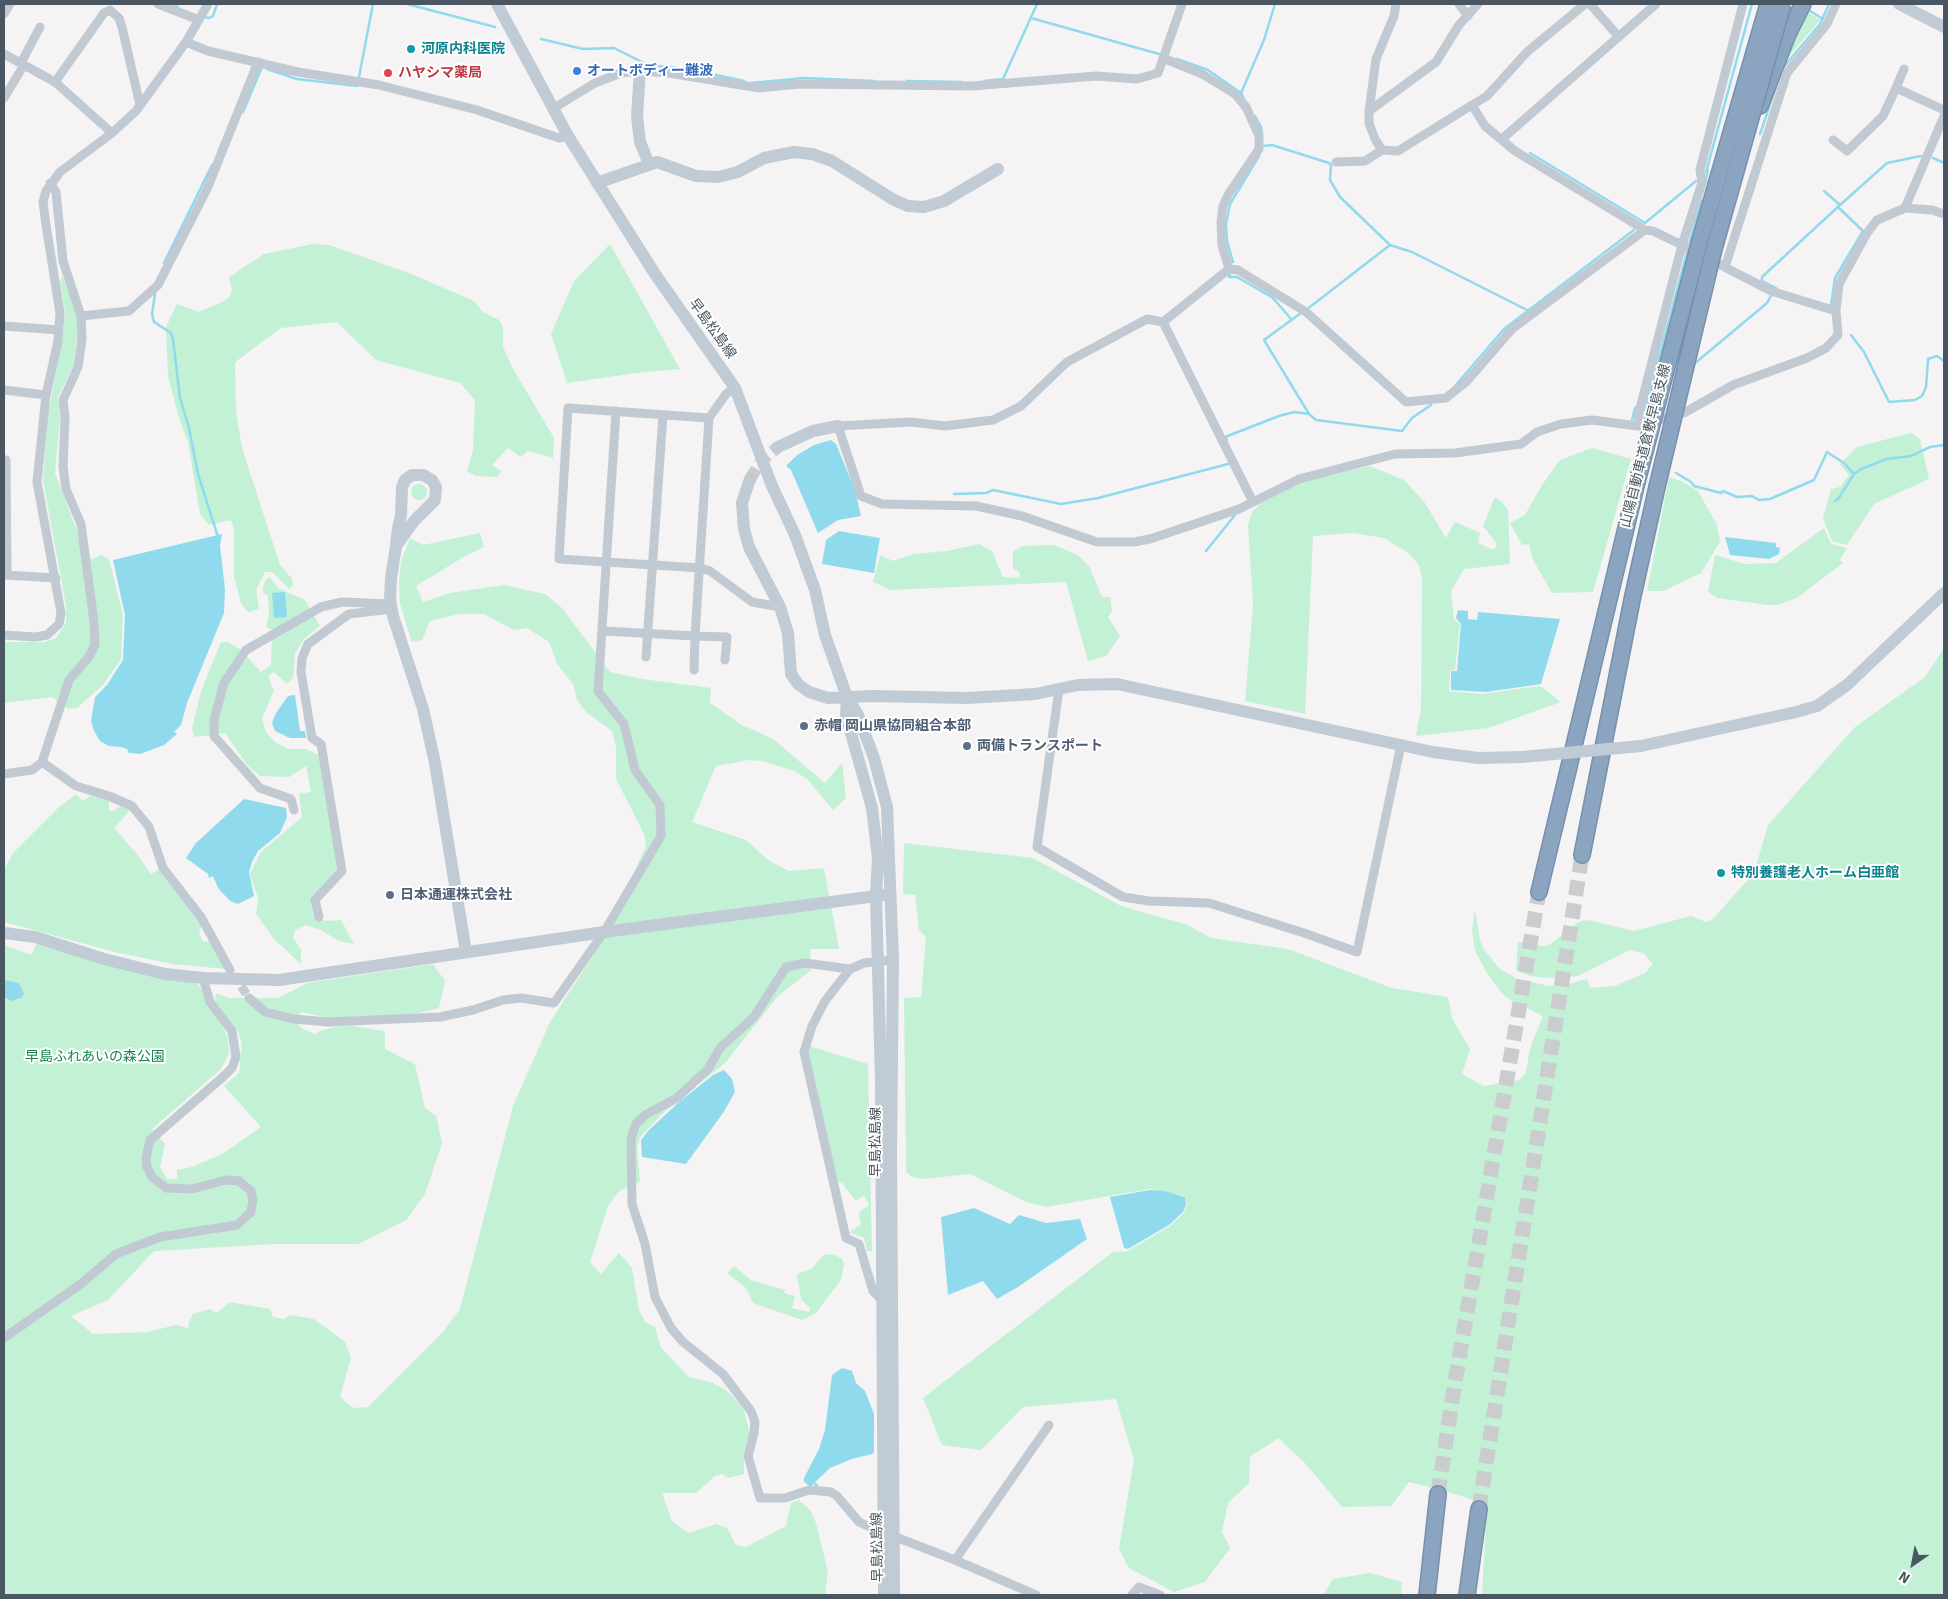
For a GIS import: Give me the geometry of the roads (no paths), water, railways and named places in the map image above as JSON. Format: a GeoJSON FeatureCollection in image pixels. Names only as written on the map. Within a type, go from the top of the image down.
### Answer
{"type":"FeatureCollection","features":[{"type":"Feature","properties":{"kind":"highway"},"geometry":{"type":"LineString","coordinates":[[1735,113],[1762,4]]}},
{"type":"Feature","properties":{"kind":"highway","name":"山陽自動車道倉敷早島支線"},"geometry":{"type":"LineString","coordinates":[[1539,892],[1636,482],[1735,113],[1768,4]]}},
{"type":"Feature","properties":{"kind":"highway","name":"山陽自動車道倉敷早島支線"},"geometry":{"type":"LineString","coordinates":[[1582,855],[1628,620],[1698,309],[1742,141],[1783,4]]}},
{"type":"Feature","properties":{"kind":"highway"},"geometry":{"type":"LineString","coordinates":[[1742,141],[1760,107],[1788,34],[1803,4]]}},
{"type":"Feature","properties":{"kind":"highway"},"geometry":{"type":"LineString","coordinates":[[1427,1595],[1438,1494]]}},
{"type":"Feature","properties":{"kind":"highway"},"geometry":{"type":"LineString","coordinates":[[1467,1595],[1479,1509]]}},
{"type":"Feature","properties":{"kind":"street"},"geometry":{"type":"LineString","coordinates":[[4,14],[10,4]]}},
{"type":"Feature","properties":{"kind":"street"},"geometry":{"type":"LineString","coordinates":[[158,4],[201,17]]}},
{"type":"Feature","properties":{"kind":"street"},"geometry":{"type":"LineString","coordinates":[[4,635],[35,637],[47,635],[54,630],[61,613],[37,482],[46,395],[59,330],[60,313],[44,202],[50,183],[60,172],[112,133],[140,105],[186,42],[208,4]]}},
{"type":"Feature","properties":{"kind":"street","name":"早島松島線"},"geometry":{"type":"LineString","coordinates":[[497,4],[568,136],[654,274],[735,388],[772,486],[799,544],[815,590],[825,636],[847,697],[858,715],[874,758],[886,807],[893,960],[888,1533],[884,1595]]}},
{"type":"Feature","properties":{"kind":"street"},"geometry":{"type":"LineString","coordinates":[[554,108],[595,83],[621,73],[640,71],[670,73],[759,88],[799,84],[972,86],[1096,76],[1137,79],[1158,73],[1182,4]]}},
{"type":"Feature","properties":{"kind":"street"},"geometry":{"type":"LineString","coordinates":[[1382,150],[1375,140],[1369,123],[1369,111],[1376,59],[1394,16],[1396,4]]}},
{"type":"Feature","properties":{"kind":"street"},"geometry":{"type":"LineString","coordinates":[[1459,4],[1468,16]]}},
{"type":"Feature","properties":{"kind":"street"},"geometry":{"type":"LineString","coordinates":[[1369,111],[1436,62],[1478,4]]}},
{"type":"Feature","properties":{"kind":"street"},"geometry":{"type":"LineString","coordinates":[[1336,162],[1365,160],[1382,150],[1398,151],[1487,96],[1527,52],[1586,4]]}},
{"type":"Feature","properties":{"kind":"street"},"geometry":{"type":"LineString","coordinates":[[1590,4],[1619,37]]}},
{"type":"Feature","properties":{"kind":"street"},"geometry":{"type":"LineString","coordinates":[[1502,139],[1656,4]]}},
{"type":"Feature","properties":{"kind":"street"},"geometry":{"type":"LineString","coordinates":[[1638,426],[1639,412],[1682,245],[1702,183],[1700,170],[1744,4]]}},
{"type":"Feature","properties":{"kind":"street"},"geometry":{"type":"LineString","coordinates":[[1725,267],[1786,73],[1826,24],[1836,4]]}},
{"type":"Feature","properties":{"kind":"street"},"geometry":{"type":"LineString","coordinates":[[1899,4],[1944,27]]}},
{"type":"Feature","properties":{"kind":"street"},"geometry":{"type":"LineString","coordinates":[[55,82],[104,12],[110,10],[119,18],[122,27],[140,105]]}},
{"type":"Feature","properties":{"kind":"street"},"geometry":{"type":"LineString","coordinates":[[4,98],[40,27]]}},
{"type":"Feature","properties":{"kind":"street"},"geometry":{"type":"LineString","coordinates":[[186,42],[208,51],[298,72],[379,85],[477,110],[559,138],[568,136]]}},
{"type":"Feature","properties":{"kind":"street"},"geometry":{"type":"LineString","coordinates":[[4,54],[55,82],[112,133]]}},
{"type":"Feature","properties":{"kind":"street"},"geometry":{"type":"LineString","coordinates":[[1163,58],[1202,74],[1235,94],[1246,107],[1259,136],[1259,149],[1228,195],[1223,206],[1221,222],[1222,245],[1229,269]]}},
{"type":"Feature","properties":{"kind":"street"},"geometry":{"type":"LineString","coordinates":[[81,316],[128,311],[158,285],[207,189],[258,62]]}},
{"type":"Feature","properties":{"kind":"street"},"geometry":{"type":"LineString","coordinates":[[1833,140],[1847,151],[1883,116],[1904,69]]}},
{"type":"Feature","properties":{"kind":"street"},"geometry":{"type":"LineString","coordinates":[[640,71],[637,116],[640,142],[649,164]]}},
{"type":"Feature","properties":{"kind":"street"},"geometry":{"type":"LineString","coordinates":[[1896,88],[1944,110]]}},
{"type":"Feature","properties":{"kind":"street"},"geometry":{"type":"LineString","coordinates":[[1472,105],[1485,126],[1515,151],[1645,230],[1653,231],[1682,245],[1771,291],[1836,311]]}},
{"type":"Feature","properties":{"kind":"street"},"geometry":{"type":"LineString","coordinates":[[1905,208],[1944,116]]}},
{"type":"Feature","properties":{"kind":"street"},"geometry":{"type":"LineString","coordinates":[[597,182],[657,162],[696,176],[718,177],[738,172],[777,154],[812,154],[832,161],[894,200],[908,206],[924,207],[944,201],[998,169]]}},
{"type":"Feature","properties":{"kind":"street"},"geometry":{"type":"LineString","coordinates":[[4,774],[32,770],[42,762],[69,680],[89,657],[95,644],[94,622],[81,524],[66,489],[63,467],[65,417],[63,400],[78,368],[82,339],[81,316],[63,261],[56,192],[50,183]]}},
{"type":"Feature","properties":{"kind":"street"},"geometry":{"type":"LineString","coordinates":[[838,426],[860,496],[882,504],[976,506],[1022,516],[1097,542],[1150,539],[1253,502],[1299,479],[1395,454],[1455,453],[1520,444],[1537,432],[1561,424],[1592,420],[1638,426],[1684,413],[1733,385],[1807,358],[1826,348],[1838,335],[1836,311],[1839,284],[1867,233],[1877,220],[1905,208],[1932,210],[1944,214]]}},
{"type":"Feature","properties":{"kind":"street"},"geometry":{"type":"LineString","coordinates":[[778,447],[813,431],[838,426],[910,422],[945,426],[993,420],[1021,406],[1066,362],[1147,319],[1163,322],[1229,269],[1238,270],[1304,311],[1406,402],[1446,398],[1467,381],[1512,329],[1645,230]]}},
{"type":"Feature","properties":{"kind":"street"},"geometry":{"type":"LineString","coordinates":[[1163,322],[1253,502]]}},
{"type":"Feature","properties":{"kind":"street"},"geometry":{"type":"LineString","coordinates":[[4,326],[59,330]]}},
{"type":"Feature","properties":{"kind":"street"},"geometry":{"type":"LineString","coordinates":[[694,670],[709,418],[726,394],[735,388]]}},
{"type":"Feature","properties":{"kind":"street"},"geometry":{"type":"LineString","coordinates":[[4,390],[46,395]]}},
{"type":"Feature","properties":{"kind":"street"},"geometry":{"type":"LineString","coordinates":[[709,418],[568,408],[559,559],[700,568],[710,572],[752,602],[780,607]]}},
{"type":"Feature","properties":{"kind":"street"},"geometry":{"type":"LineString","coordinates":[[249,998],[265,1012],[294,1019],[328,1022],[440,1017],[503,1000],[521,998],[554,1003],[604,932],[661,836],[661,810],[653,792],[635,770],[624,724],[598,691],[616,411]]}},
{"type":"Feature","properties":{"kind":"street"},"geometry":{"type":"LineString","coordinates":[[646,657],[654,565],[663,415]]}},
{"type":"Feature","properties":{"kind":"street"},"geometry":{"type":"LineString","coordinates":[[4,460],[6,460],[5,575],[56,578]]}},
{"type":"Feature","properties":{"kind":"street"},"geometry":{"type":"LineString","coordinates":[[396,546],[414,521],[435,500],[436,487],[432,480],[423,475],[408,478],[402,487],[401,515],[396,546],[391,578],[391,606],[422,709],[435,763],[466,952]]}},
{"type":"Feature","properties":{"kind":"street"},"geometry":{"type":"LineString","coordinates":[[750,479],[742,503],[744,529],[749,547],[780,607],[788,633],[791,674],[798,684],[810,692],[828,698],[967,698],[1035,694],[1097,683],[1139,687],[1456,756],[1522,757],[1641,746],[1816,706],[1847,685],[1944,593]]}},
{"type":"Feature","properties":{"kind":"street"},"geometry":{"type":"LineString","coordinates":[[294,810],[291,799],[260,788],[214,736],[214,720],[224,683],[246,650],[321,607],[342,602],[391,606]]}},
{"type":"Feature","properties":{"kind":"street"},"geometry":{"type":"LineString","coordinates":[[319,917],[315,900],[342,870],[321,744],[312,738],[301,672],[302,658],[308,644],[349,614],[391,606]]}},
{"type":"Feature","properties":{"kind":"street"},"geometry":{"type":"LineString","coordinates":[[603,631],[727,637],[725,660]]}},
{"type":"Feature","properties":{"kind":"street"},"geometry":{"type":"LineString","coordinates":[[1059,689],[1038,847],[1123,897],[1149,901],[1209,903],[1357,952],[1402,745]]}},
{"type":"Feature","properties":{"kind":"street","name":"早島松島線"},"geometry":{"type":"LineString","coordinates":[[847,697],[846,715],[872,808],[878,859],[876,896],[881,1079],[881,1299],[888,1533],[894,1595]]}},
{"type":"Feature","properties":{"kind":"street"},"geometry":{"type":"LineString","coordinates":[[42,762],[76,786],[109,796],[132,806],[149,827],[163,868],[201,916],[230,970]]}},
{"type":"Feature","properties":{"kind":"street"},"geometry":{"type":"LineString","coordinates":[[4,925],[35,937],[135,967],[203,978],[280,980],[604,932],[891,895]]}},
{"type":"Feature","properties":{"kind":"street"},"geometry":{"type":"LineString","coordinates":[[4,933],[35,937]]}},
{"type":"Feature","properties":{"kind":"street"},"geometry":{"type":"LineString","coordinates":[[893,960],[878,961],[850,969],[805,963],[786,967],[754,1018],[720,1048],[708,1070],[677,1098],[666,1106],[645,1115],[636,1124],[631,1139],[630,1190],[632,1204],[645,1244],[654,1298],[663,1315],[683,1342],[723,1374],[751,1411],[754,1432],[748,1456],[760,1498],[785,1498],[809,1490],[831,1492],[837,1496],[859,1522],[1036,1595]]}},
{"type":"Feature","properties":{"kind":"street"},"geometry":{"type":"LineString","coordinates":[[850,969],[836,984],[812,1026],[804,1052],[805,1063],[846,1238],[859,1244],[873,1291],[881,1299]]}},
{"type":"Feature","properties":{"kind":"street"},"geometry":{"type":"LineString","coordinates":[[4,1338],[82,1283],[116,1254],[160,1236],[237,1225],[252,1212],[253,1200],[251,1191],[239,1181],[226,1180],[192,1188],[166,1188],[152,1177],[147,1167],[146,1158],[150,1140],[224,1076],[232,1068],[236,1057],[232,1031],[210,1002],[203,978]]}},
{"type":"Feature","properties":{"kind":"street"},"geometry":{"type":"LineString","coordinates":[[955,1560],[1049,1425]]}},
{"type":"Feature","properties":{"kind":"street"},"geometry":{"type":"LineString","coordinates":[[1132,1595],[1138,1586],[1160,1595]]}},
{"type":"Feature","properties":{"kind":"water"},"geometry":{"type":"Polygon","coordinates":[[[831,440],[836,444],[855,490],[861,516],[838,520],[818,533],[791,470],[786,466],[797,455],[814,445],[831,440]]]}},
{"type":"Feature","properties":{"kind":"water"},"geometry":{"type":"Polygon","coordinates":[[[839,531],[880,538],[874,573],[822,564],[826,540],[839,531]]]}},
{"type":"Feature","properties":{"kind":"water"},"geometry":{"type":"Polygon","coordinates":[[[222,534],[220,546],[225,589],[224,613],[187,703],[181,725],[174,732],[177,734],[164,745],[140,754],[129,753],[127,749],[109,746],[100,741],[91,721],[95,697],[107,685],[123,660],[125,615],[113,560],[222,534]]]}},
{"type":"Feature","properties":{"kind":"water"},"geometry":{"type":"Polygon","coordinates":[[[1725,537],[1776,543],[1776,547],[1780,548],[1779,554],[1769,559],[1730,555],[1725,537]]]}},
{"type":"Feature","properties":{"kind":"water"},"geometry":{"type":"Polygon","coordinates":[[[285,592],[287,617],[274,618],[272,593],[285,592]]]}},
{"type":"Feature","properties":{"kind":"water"},"geometry":{"type":"Polygon","coordinates":[[[1458,610],[1468,611],[1468,619],[1477,620],[1478,612],[1560,619],[1541,684],[1486,692],[1451,690],[1451,671],[1457,671],[1461,624],[1456,618],[1458,610]]]}},
{"type":"Feature","properties":{"kind":"water"},"geometry":{"type":"Polygon","coordinates":[[[295,695],[300,731],[305,731],[306,738],[290,738],[275,731],[272,723],[276,713],[288,696],[295,695]]]}},
{"type":"Feature","properties":{"kind":"water"},"geometry":{"type":"Polygon","coordinates":[[[244,799],[286,808],[287,817],[280,833],[258,851],[252,862],[249,872],[254,896],[238,904],[230,901],[218,888],[213,876],[209,878],[208,874],[186,858],[196,843],[244,799]]]}},
{"type":"Feature","properties":{"kind":"water"},"geometry":{"type":"Polygon","coordinates":[[[4,980],[19,983],[24,994],[21,998],[12,1001],[4,997],[4,980]]]}},
{"type":"Feature","properties":{"kind":"water"},"geometry":{"type":"Polygon","coordinates":[[[724,1070],[732,1079],[735,1092],[723,1113],[686,1164],[642,1157],[641,1140],[649,1130],[678,1103],[713,1075],[724,1070]]]}},
{"type":"Feature","properties":{"kind":"water"},"geometry":{"type":"Polygon","coordinates":[[[1150,1190],[1164,1191],[1185,1197],[1186,1205],[1183,1212],[1169,1225],[1128,1249],[1124,1248],[1110,1197],[1150,1190]]]}},
{"type":"Feature","properties":{"kind":"water"},"geometry":{"type":"Polygon","coordinates":[[[974,1208],[1010,1224],[1019,1215],[1046,1223],[1080,1219],[1087,1239],[1018,1287],[997,1299],[983,1281],[948,1295],[941,1217],[974,1208]]]}},
{"type":"Feature","properties":{"kind":"water"},"geometry":{"type":"Polygon","coordinates":[[[842,1368],[852,1371],[856,1383],[865,1391],[874,1414],[874,1452],[830,1468],[815,1482],[818,1485],[817,1487],[813,1484],[811,1487],[804,1482],[804,1478],[819,1449],[825,1430],[832,1375],[842,1368]]]}},
{"type":"Feature","properties":{"kind":"waterway"},"geometry":{"type":"LineString","coordinates":[[170,4],[178,7]]}},
{"type":"Feature","properties":{"kind":"waterway"},"geometry":{"type":"LineString","coordinates":[[204,17],[209,18],[213,16],[217,4]]}},
{"type":"Feature","properties":{"kind":"waterway"},"geometry":{"type":"LineString","coordinates":[[359,77],[373,4]]}},
{"type":"Feature","properties":{"kind":"waterway"},"geometry":{"type":"LineString","coordinates":[[407,4],[495,27]]}},
{"type":"Feature","properties":{"kind":"waterway"},"geometry":{"type":"LineString","coordinates":[[984,81],[1003,79],[1037,4]]}},
{"type":"Feature","properties":{"kind":"waterway"},"geometry":{"type":"LineString","coordinates":[[1241,93],[1264,40],[1275,4]]}},
{"type":"Feature","properties":{"kind":"waterway"},"geometry":{"type":"LineString","coordinates":[[1706,172],[1752,4]]}},
{"type":"Feature","properties":{"kind":"waterway"},"geometry":{"type":"LineString","coordinates":[[1782,69],[1820,24],[1829,4]]}},
{"type":"Feature","properties":{"kind":"waterway"},"geometry":{"type":"LineString","coordinates":[[1807,9],[1823,19]]}},
{"type":"Feature","properties":{"kind":"waterway"},"geometry":{"type":"LineString","coordinates":[[1031,18],[1159,54]]}},
{"type":"Feature","properties":{"kind":"waterway"},"geometry":{"type":"LineString","coordinates":[[541,39],[583,49],[614,48],[648,65],[688,69],[744,81]]}},
{"type":"Feature","properties":{"kind":"waterway"},"geometry":{"type":"LineString","coordinates":[[1177,59],[1208,70],[1241,93],[1244,99]]}},
{"type":"Feature","properties":{"kind":"waterway"},"geometry":{"type":"LineString","coordinates":[[243,112],[262,67]]}},
{"type":"Feature","properties":{"kind":"waterway"},"geometry":{"type":"LineString","coordinates":[[267,69],[297,79],[357,86]]}},
{"type":"Feature","properties":{"kind":"waterway"},"geometry":{"type":"LineString","coordinates":[[752,83],[804,78],[874,81]]}},
{"type":"Feature","properties":{"kind":"waterway"},"geometry":{"type":"LineString","coordinates":[[907,81],[961,82]]}},
{"type":"Feature","properties":{"kind":"waterway"},"geometry":{"type":"LineString","coordinates":[[1760,134],[1778,81]]}},
{"type":"Feature","properties":{"kind":"waterway"},"geometry":{"type":"LineString","coordinates":[[1255,116],[1261,127],[1262,134]]}},
{"type":"Feature","properties":{"kind":"waterway"},"geometry":{"type":"LineString","coordinates":[[1264,146],[1272,145],[1329,163],[1331,165],[1330,180],[1340,197],[1390,245],[1412,252],[1527,310]]}},
{"type":"Feature","properties":{"kind":"waterway"},"geometry":{"type":"LineString","coordinates":[[1530,153],[1645,223]]}},
{"type":"Feature","properties":{"kind":"waterway"},"geometry":{"type":"LineString","coordinates":[[1233,262],[1227,241],[1226,224],[1230,204],[1259,156]]}},
{"type":"Feature","properties":{"kind":"waterway"},"geometry":{"type":"LineString","coordinates":[[1840,205],[1887,163],[1921,156]]}},
{"type":"Feature","properties":{"kind":"waterway"},"geometry":{"type":"LineString","coordinates":[[1933,158],[1944,163]]}},
{"type":"Feature","properties":{"kind":"waterway"},"geometry":{"type":"LineString","coordinates":[[164,263],[212,165]]}},
{"type":"Feature","properties":{"kind":"waterway"},"geometry":{"type":"LineString","coordinates":[[1705,184],[1708,170]]}},
{"type":"Feature","properties":{"kind":"waterway"},"geometry":{"type":"LineString","coordinates":[[1645,223],[1696,181]]}},
{"type":"Feature","properties":{"kind":"waterway"},"geometry":{"type":"LineString","coordinates":[[1775,290],[1776,288],[1762,281],[1762,277],[1840,205],[1824,191]]}},
{"type":"Feature","properties":{"kind":"waterway"},"geometry":{"type":"LineString","coordinates":[[1689,245],[1701,201]]}},
{"type":"Feature","properties":{"kind":"waterway"},"geometry":{"type":"LineString","coordinates":[[1831,305],[1835,278],[1863,231],[1838,207]]}},
{"type":"Feature","properties":{"kind":"waterway"},"geometry":{"type":"LineString","coordinates":[[1455,386],[1504,329],[1634,230]]}},
{"type":"Feature","properties":{"kind":"waterway"},"geometry":{"type":"LineString","coordinates":[[1306,310],[1390,245]]}},
{"type":"Feature","properties":{"kind":"waterway"},"geometry":{"type":"LineString","coordinates":[[1645,410],[1687,252]]}},
{"type":"Feature","properties":{"kind":"waterway"},"geometry":{"type":"LineString","coordinates":[[1230,275],[1229,277],[1237,277],[1273,298],[1292,320]]}},
{"type":"Feature","properties":{"kind":"waterway"},"geometry":{"type":"LineString","coordinates":[[155,294],[152,314],[154,322],[171,333],[173,339],[180,398],[189,428],[198,474],[218,537]]}},
{"type":"Feature","properties":{"kind":"waterway"},"geometry":{"type":"LineString","coordinates":[[1694,364],[1767,303],[1772,294]]}},
{"type":"Feature","properties":{"kind":"waterway"},"geometry":{"type":"LineString","coordinates":[[1301,313],[1264,340],[1309,414],[1316,420],[1402,431],[1412,418],[1431,405]]}},
{"type":"Feature","properties":{"kind":"waterway"},"geometry":{"type":"LineString","coordinates":[[1851,335],[1864,352],[1889,402],[1915,400],[1922,396],[1926,387],[1928,359],[1937,356],[1944,361]]}},
{"type":"Feature","properties":{"kind":"waterway"},"geometry":{"type":"LineString","coordinates":[[1632,420],[1635,408]]}},
{"type":"Feature","properties":{"kind":"waterway"},"geometry":{"type":"LineString","coordinates":[[1227,440],[1225,437],[1279,416],[1294,412],[1309,414]]}},
{"type":"Feature","properties":{"kind":"waterway"},"geometry":{"type":"LineString","coordinates":[[1835,501],[1854,474],[1861,469],[1887,459],[1911,456],[1930,447],[1944,445]]}},
{"type":"Feature","properties":{"kind":"waterway"},"geometry":{"type":"LineString","coordinates":[[1676,473],[1694,486],[1721,493],[1723,491],[1737,497],[1752,496],[1759,500],[1770,499],[1814,480],[1827,452],[1844,463],[1854,474]]}},
{"type":"Feature","properties":{"kind":"waterway"},"geometry":{"type":"LineString","coordinates":[[954,494],[986,493],[993,490],[1061,504],[1098,498],[1228,464]]}},
{"type":"Feature","properties":{"kind":"waterway"},"geometry":{"type":"LineString","coordinates":[[1206,551],[1235,515]]}},
{"type":"Feature","properties":{"kind":"tunnel"},"geometry":{"type":"LineString","coordinates":[[750,479],[761,461],[778,447]]}},
{"type":"Feature","properties":{"kind":"tunnel"},"geometry":{"type":"LineString","coordinates":[[1479,1509],[1582,855]]}},
{"type":"Feature","properties":{"kind":"tunnel"},"geometry":{"type":"LineString","coordinates":[[1438,1494],[1454,1388],[1539,892]]}},
{"type":"Feature","properties":{"kind":"tunnel"},"geometry":{"type":"LineString","coordinates":[[234,975],[249,998]]}},
{"type":"Feature","properties":{"kind":"place","name":"河原内科医院"},"geometry":{"type":"Point","coordinates":[411,49]}},
{"type":"Feature","properties":{"kind":"place","name":"オートボディー難波"},"geometry":{"type":"Point","coordinates":[577,71]}},
{"type":"Feature","properties":{"kind":"place","name":"ハヤシマ薬局"},"geometry":{"type":"Point","coordinates":[388,73]}},
{"type":"Feature","properties":{"kind":"place","name":"赤帽 岡山県協同組合本部"},"geometry":{"type":"Point","coordinates":[804,726]}},
{"type":"Feature","properties":{"kind":"place","name":"両備トランスポート"},"geometry":{"type":"Point","coordinates":[967,746]}},
{"type":"Feature","properties":{"kind":"place","name":"特別養護老人ホーム白亜館"},"geometry":{"type":"Point","coordinates":[1721,873]}},
{"type":"Feature","properties":{"kind":"place","name":"日本通運株式会社"},"geometry":{"type":"Point","coordinates":[390,895]}},
{"type":"Feature","properties":{"kind":"park label","name":"早島ふれあいの森公園"},"geometry":{"type":"Point","coordinates":[95,1057]}}]}
